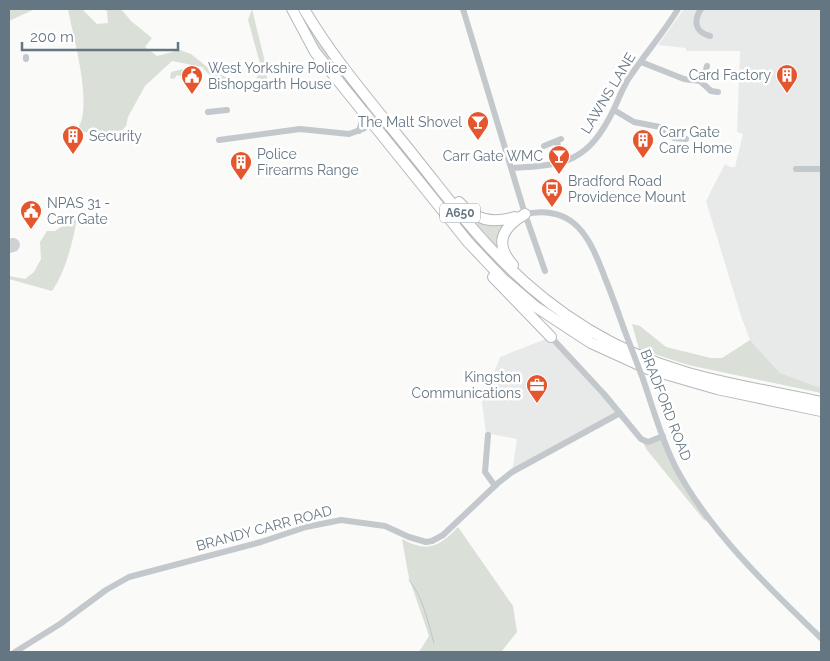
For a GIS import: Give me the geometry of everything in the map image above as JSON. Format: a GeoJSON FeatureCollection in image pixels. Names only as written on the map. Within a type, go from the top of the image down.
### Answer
{"type":"FeatureCollection","features":[{"type":"Feature","properties":{"kind":"highway","name":"A650"},"geometry":{"type":"LineString","coordinates":[[292,9],[315,52],[468,242],[502,278],[536,307],[591,343],[620,358],[648,369],[691,382],[821,411]]}},
{"type":"Feature","properties":{"kind":"highway","name":"A650"},"geometry":{"type":"LineString","coordinates":[[304,9],[347,73],[477,234],[511,270],[540,296],[596,335],[630,352],[684,372],[821,402]]}},
{"type":"Feature","properties":{"kind":"highway"},"geometry":{"type":"LineString","coordinates":[[437,184],[478,218],[498,221],[525,214]]}},
{"type":"Feature","properties":{"kind":"highway"},"geometry":{"type":"LineString","coordinates":[[525,214],[509,225],[504,232],[503,248],[508,259],[532,283],[596,335]]}},
{"type":"Feature","properties":{"kind":"highway"},"geometry":{"type":"LineString","coordinates":[[468,242],[484,267],[551,337]]}},
{"type":"Feature","properties":{"kind":"street"},"geometry":{"type":"LineString","coordinates":[[463,9],[525,214],[546,271]]}},
{"type":"Feature","properties":{"kind":"street","name":"LAWNS LANE"},"geometry":{"type":"LineString","coordinates":[[512,168],[561,163],[580,155],[589,147],[614,110],[623,88],[678,9]]}},
{"type":"Feature","properties":{"kind":"street"},"geometry":{"type":"LineString","coordinates":[[701,9],[696,16],[696,26],[701,32],[710,36]]}},
{"type":"Feature","properties":{"kind":"street"},"geometry":{"type":"LineString","coordinates":[[641,62],[684,78],[696,80],[711,90],[718,92]]}},
{"type":"Feature","properties":{"kind":"street"},"geometry":{"type":"LineString","coordinates":[[702,83],[707,66]]}},
{"type":"Feature","properties":{"kind":"street"},"geometry":{"type":"LineString","coordinates":[[219,140],[300,130],[349,134],[372,124],[374,121],[372,109],[353,86],[347,73]]}},
{"type":"Feature","properties":{"kind":"street"},"geometry":{"type":"LineString","coordinates":[[208,112],[227,110]]}},
{"type":"Feature","properties":{"kind":"street"},"geometry":{"type":"LineString","coordinates":[[358,131],[362,121],[360,110]]}},
{"type":"Feature","properties":{"kind":"street"},"geometry":{"type":"LineString","coordinates":[[614,110],[639,124],[660,127],[672,141],[686,139]]}},
{"type":"Feature","properties":{"kind":"street"},"geometry":{"type":"LineString","coordinates":[[544,146],[559,140],[561,163]]}},
{"type":"Feature","properties":{"kind":"street"},"geometry":{"type":"LineString","coordinates":[[796,169],[821,169]]}},
{"type":"Feature","properties":{"kind":"street","name":"BRADFORD ROAD"},"geometry":{"type":"LineString","coordinates":[[525,214],[538,212],[562,216],[577,225],[585,234],[597,255],[662,436],[675,465],[691,493],[737,553],[821,638]]}},
{"type":"Feature","properties":{"kind":"street"},"geometry":{"type":"LineString","coordinates":[[551,337],[620,412],[641,438],[648,442],[662,436]]}},
{"type":"Feature","properties":{"kind":"street","name":"BRANDY CARR ROAD"},"geometry":{"type":"LineString","coordinates":[[15,652],[60,624],[106,590],[129,577],[261,542],[320,523],[341,520],[385,526],[418,540],[432,541],[451,527],[512,472],[620,412]]}},
{"type":"Feature","properties":{"kind":"street"},"geometry":{"type":"LineString","coordinates":[[488,435],[484,472],[495,486]]}},
{"type":"Feature","properties":{"kind":"shaded area"},"geometry":{"type":"Polygon","coordinates":[[[35,9],[9,21],[9,10],[35,9]]]}},
{"type":"Feature","properties":{"kind":"shaded area"},"geometry":{"type":"Polygon","coordinates":[[[68,9],[82,9],[97,24],[108,23],[107,11],[102,9],[121,9],[131,21],[152,38],[145,47],[157,56],[180,50],[191,54],[212,71],[237,82],[255,82],[261,67],[248,20],[252,9],[266,66],[267,78],[257,85],[227,83],[220,81],[202,67],[172,61],[145,86],[128,117],[126,126],[115,137],[107,138],[77,130],[82,119],[83,89],[78,54],[68,9]]]}},
{"type":"Feature","properties":{"kind":"shaded area"},"geometry":{"type":"Polygon","coordinates":[[[296,9],[300,9],[346,81],[371,112],[367,113],[318,51],[296,9]]]}},
{"type":"Feature","properties":{"kind":"shaded area"},"geometry":{"type":"Polygon","coordinates":[[[684,9],[821,9],[821,388],[780,373],[750,340],[741,316],[706,201],[725,164],[735,167],[743,134],[737,132],[740,51],[686,51],[686,48],[658,45],[684,9]]]}},
{"type":"Feature","properties":{"kind":"shaded area"},"geometry":{"type":"Polygon","coordinates":[[[183,69],[186,74],[184,77],[177,75],[174,79],[170,78],[171,72],[183,69]]]}},
{"type":"Feature","properties":{"kind":"shaded area"},"geometry":{"type":"Polygon","coordinates":[[[377,116],[491,254],[626,357],[572,328],[516,286],[459,227],[376,124],[377,116]]]}},
{"type":"Feature","properties":{"kind":"shaded area"},"geometry":{"type":"Polygon","coordinates":[[[77,217],[68,256],[57,284],[52,291],[9,279],[9,276],[25,279],[34,272],[41,259],[40,242],[47,231],[55,231],[77,217]]]}},
{"type":"Feature","properties":{"kind":"shaded area"},"geometry":{"type":"Polygon","coordinates":[[[471,218],[504,224],[500,252],[471,220],[471,218]]]}},
{"type":"Feature","properties":{"kind":"shaded area"},"geometry":{"type":"Polygon","coordinates":[[[632,324],[640,326],[666,347],[711,358],[722,358],[750,340],[780,373],[821,388],[821,393],[688,365],[639,349],[632,324]]]}},
{"type":"Feature","properties":{"kind":"shaded area"},"geometry":{"type":"Polygon","coordinates":[[[551,337],[620,413],[512,472],[517,439],[486,433],[482,403],[500,357],[551,337]]]}},
{"type":"Feature","properties":{"kind":"shaded area"},"geometry":{"type":"Polygon","coordinates":[[[663,436],[675,465],[713,523],[704,520],[647,450],[641,439],[645,441],[663,436]]]}},
{"type":"Feature","properties":{"kind":"shaded area"},"geometry":{"type":"Polygon","coordinates":[[[458,527],[513,606],[517,632],[501,652],[419,652],[429,636],[409,578],[402,539],[419,546],[433,546],[445,539],[458,527]]]}},
{"type":"Feature","properties":{"kind":"waterway"},"geometry":{"type":"LineString","coordinates":[[409,580],[418,594],[434,643]]}},
{"type":"Feature","properties":{"kind":"taxiway"},"geometry":{"type":"LineString","coordinates":[[9,246],[13,245]]}},
{"type":"Feature","properties":{"kind":"place","name":"Card Factory"},"geometry":{"type":"Point","coordinates":[787,94]}},
{"type":"Feature","properties":{"kind":"place","name":"West Yorkshire Police Bishopgarth House"},"geometry":{"type":"Point","coordinates":[192,95]}},
{"type":"Feature","properties":{"kind":"place","name":"The Malt Shovel"},"geometry":{"type":"Point","coordinates":[478,141]}},
{"type":"Feature","properties":{"kind":"place","name":"Security"},"geometry":{"type":"Point","coordinates":[73,155]}},
{"type":"Feature","properties":{"kind":"place","name":"Carr Gate Care Home"},"geometry":{"type":"Point","coordinates":[643,159]}},
{"type":"Feature","properties":{"kind":"place","name":"Carr Gate WMC"},"geometry":{"type":"Point","coordinates":[559,175]}},
{"type":"Feature","properties":{"kind":"place","name":"Police Firearms Range"},"geometry":{"type":"Point","coordinates":[241,181]}},
{"type":"Feature","properties":{"kind":"place","name":"Bradford Road Providence Mount"},"geometry":{"type":"Point","coordinates":[552,208]}},
{"type":"Feature","properties":{"kind":"place","name":"NPAS 31 - Carr Gate"},"geometry":{"type":"Point","coordinates":[31,230]}},
{"type":"Feature","properties":{"kind":"place","name":"Kingston Communications"},"geometry":{"type":"Point","coordinates":[537,404]}}]}
